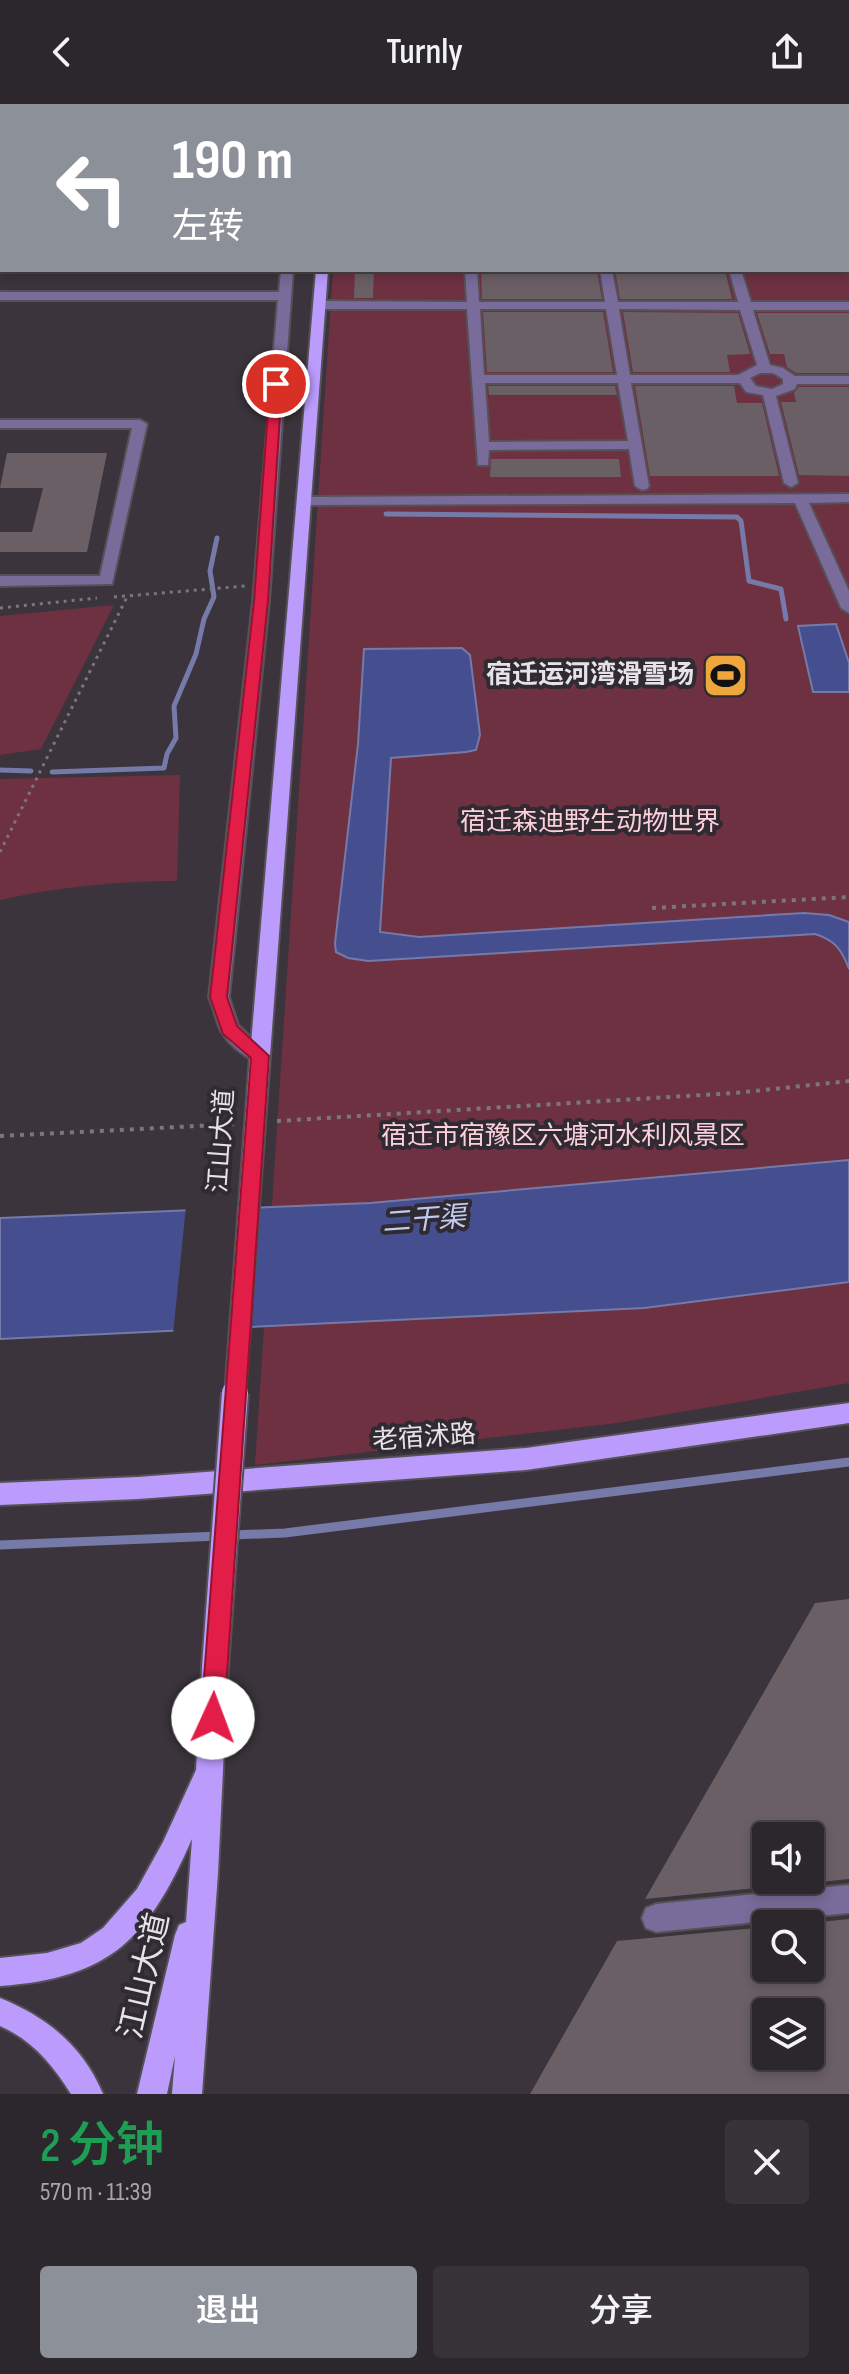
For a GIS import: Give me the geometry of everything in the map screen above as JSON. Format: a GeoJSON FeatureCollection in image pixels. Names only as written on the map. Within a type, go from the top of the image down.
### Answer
{"type":"FeatureCollection","features":[{"type":"Feature","properties":{"kind":"main road","name":"江山大道"},"geometry":{"type":"LineString","coordinates":[[187,2094],[260,1056],[322,272]]}},
{"type":"Feature","properties":{"kind":"main road","name":"老宿沭路"},"geometry":{"type":"LineString","coordinates":[[0,1494],[138,1488],[526,1459],[849,1413]]}},
{"type":"Feature","properties":{"kind":"main road"},"geometry":{"type":"LineString","coordinates":[[0,1972],[39,1970],[89,1954],[130,1923],[155,1885],[210,1769]]}},
{"type":"Feature","properties":{"kind":"main road","name":"江山大道"},"geometry":{"type":"LineString","coordinates":[[152,2094],[204,1873]]}},
{"type":"Feature","properties":{"kind":"main road"},"geometry":{"type":"LineString","coordinates":[[0,2012],[20,2019],[55,2043],[88,2094]]}},
{"type":"Feature","properties":{"kind":"street"},"geometry":{"type":"LineString","coordinates":[[260,1056],[230,1029],[219,997],[261,601],[287,272]]}},
{"type":"Feature","properties":{"kind":"street"},"geometry":{"type":"LineString","coordinates":[[471,272],[483,462]]}},
{"type":"Feature","properties":{"kind":"street"},"geometry":{"type":"LineString","coordinates":[[596,272],[598,285],[609,285]]}},
{"type":"Feature","properties":{"kind":"street"},"geometry":{"type":"LineString","coordinates":[[606,272],[642,486]]}},
{"type":"Feature","properties":{"kind":"street"},"geometry":{"type":"LineString","coordinates":[[736,272],[764,368]]}},
{"type":"Feature","properties":{"kind":"street"},"geometry":{"type":"LineString","coordinates":[[0,296],[284,296]]}},
{"type":"Feature","properties":{"kind":"street"},"geometry":{"type":"LineString","coordinates":[[320,305],[849,306]]}},
{"type":"Feature","properties":{"kind":"street"},"geometry":{"type":"LineString","coordinates":[[478,379],[743,379],[750,371],[764,368],[780,371],[790,380],[849,380]]}},
{"type":"Feature","properties":{"kind":"street"},"geometry":{"type":"LineString","coordinates":[[743,379],[751,389],[769,393],[786,389],[790,380]]}},
{"type":"Feature","properties":{"kind":"street"},"geometry":{"type":"LineString","coordinates":[[769,393],[791,483]]}},
{"type":"Feature","properties":{"kind":"street"},"geometry":{"type":"LineString","coordinates":[[0,424],[140,424],[107,581],[0,581]]}},
{"type":"Feature","properties":{"kind":"street"},"geometry":{"type":"LineString","coordinates":[[482,446],[635,445]]}},
{"type":"Feature","properties":{"kind":"street"},"geometry":{"type":"LineString","coordinates":[[800,498],[849,608]]}},
{"type":"Feature","properties":{"kind":"street"},"geometry":{"type":"LineString","coordinates":[[306,501],[849,498]]}},
{"type":"Feature","properties":{"kind":"street"},"geometry":{"type":"LineString","coordinates":[[656,1918],[849,1899]]}},
{"type":"Feature","properties":{"kind":"path"},"geometry":{"type":"LineString","coordinates":[[204,589],[222,588]]}},
{"type":"Feature","properties":{"kind":"path"},"geometry":{"type":"LineString","coordinates":[[0,853],[128,595]]}},
{"type":"Feature","properties":{"kind":"path"},"geometry":{"type":"LineString","coordinates":[[652,908],[849,897]]}},
{"type":"Feature","properties":{"kind":"path"},"geometry":{"type":"LineString","coordinates":[[273,1121],[735,1093],[849,1081]]}},
{"type":"Feature","properties":{"kind":"path"},"geometry":{"type":"LineString","coordinates":[[0,1136],[241,1123]]}},
{"type":"Feature","properties":{"kind":"green space","name":"宿迁市宿豫区六塘河水利风景区"},"geometry":{"type":"Polygon","coordinates":[[[333,272],[849,272],[849,1383],[617,1423],[255,1465],[333,272]]]}},
{"type":"Feature","properties":{"kind":"green space"},"geometry":{"type":"Polygon","coordinates":[[[114,605],[41,749],[0,755],[0,616],[114,605]]]}},
{"type":"Feature","properties":{"kind":"green space"},"geometry":{"type":"Polygon","coordinates":[[[180,775],[177,881],[88,886],[0,900],[0,779],[180,775]]]}},
{"type":"Feature","properties":{"kind":"water"},"geometry":{"type":"Polygon","coordinates":[[[836,624],[849,663],[849,692],[813,692],[798,626],[836,624]]]}},
{"type":"Feature","properties":{"kind":"water"},"geometry":{"type":"Polygon","coordinates":[[[462,648],[470,655],[480,735],[476,750],[391,758],[380,932],[419,937],[804,913],[829,915],[849,922],[849,969],[837,947],[815,934],[368,961],[348,958],[336,952],[358,744],[364,649],[462,648]]]}},
{"type":"Feature","properties":{"kind":"water","name":"二干渠"},"geometry":{"type":"Polygon","coordinates":[[[849,1160],[849,1282],[644,1308],[0,1339],[0,1218],[370,1203],[849,1160]]]}},
{"type":"Feature","properties":{"kind":"pier"},"geometry":{"type":"Polygon","coordinates":[[[260,1203],[252,1331],[173,1335],[186,1206],[260,1203]]]}},
{"type":"Feature","properties":{"kind":"building"},"geometry":{"type":"Polygon","coordinates":[[[355,272],[374,272],[373,298],[354,298],[355,272]]]}},
{"type":"Feature","properties":{"kind":"building"},"geometry":{"type":"Polygon","coordinates":[[[481,272],[597,272],[602,299],[482,299],[481,272]]]}},
{"type":"Feature","properties":{"kind":"building"},"geometry":{"type":"Polygon","coordinates":[[[615,272],[725,272],[732,299],[620,299],[615,272]]]}},
{"type":"Feature","properties":{"kind":"building"},"geometry":{"type":"Polygon","coordinates":[[[483,312],[603,312],[613,372],[487,372],[483,312]]]}},
{"type":"Feature","properties":{"kind":"building"},"geometry":{"type":"Polygon","coordinates":[[[623,312],[738,313],[750,354],[727,355],[730,372],[633,372],[623,312]]]}},
{"type":"Feature","properties":{"kind":"building"},"geometry":{"type":"Polygon","coordinates":[[[757,313],[849,313],[849,373],[796,373],[787,367],[784,354],[770,354],[757,313]]]}},
{"type":"Feature","properties":{"kind":"building"},"geometry":{"type":"Polygon","coordinates":[[[488,386],[615,386],[617,395],[489,395],[488,386]]]}},
{"type":"Feature","properties":{"kind":"building"},"geometry":{"type":"Polygon","coordinates":[[[635,386],[734,386],[737,403],[762,403],[779,476],[650,476],[635,386]]]}},
{"type":"Feature","properties":{"kind":"building"},"geometry":{"type":"Polygon","coordinates":[[[799,387],[849,387],[849,476],[799,475],[781,402],[796,402],[794,393],[799,387]]]}},
{"type":"Feature","properties":{"kind":"building"},"geometry":{"type":"Polygon","coordinates":[[[7,453],[107,453],[87,552],[0,552],[0,532],[32,532],[43,488],[0,488],[7,453]]]}},
{"type":"Feature","properties":{"kind":"building"},"geometry":{"type":"Polygon","coordinates":[[[491,459],[619,459],[621,477],[490,477],[491,459]]]}},
{"type":"Feature","properties":{"kind":"building"},"geometry":{"type":"Polygon","coordinates":[[[849,1599],[849,1879],[824,1882],[824,1822],[752,1822],[752,1888],[645,1899],[815,1603],[849,1599]]]}},
{"type":"Feature","properties":{"kind":"building"},"geometry":{"type":"Polygon","coordinates":[[[849,1919],[849,2094],[530,2094],[617,1941],[752,1928],[752,1982],[824,1982],[824,1922],[849,1919]]]}},
{"type":"Feature","properties":{"kind":"waterway"},"geometry":{"type":"LineString","coordinates":[[386,514],[737,517],[741,521],[749,581],[781,589],[786,619]]}},
{"type":"Feature","properties":{"kind":"waterway"},"geometry":{"type":"LineString","coordinates":[[52,772],[164,768],[167,754],[176,738],[174,706],[196,654],[204,619],[214,597],[210,571],[217,538]]}},
{"type":"Feature","properties":{"kind":"waterway"},"geometry":{"type":"LineString","coordinates":[[0,770],[31,771]]}},
{"type":"Feature","properties":{"kind":"waterway"},"geometry":{"type":"LineString","coordinates":[[232,1535],[285,1533],[849,1462]]}},
{"type":"Feature","properties":{"kind":"waterway"},"geometry":{"type":"LineString","coordinates":[[0,1545],[219,1536]]}},
{"type":"Feature","properties":{"kind":"place","name":"宿迁运河湾滑雪场"},"geometry":{"type":"Point","coordinates":[725,675]}},
{"type":"Feature","properties":{"kind":"route"},"geometry":{"type":"LineString","coordinates":[[213,1718],[260,1056],[230,1029],[219,997],[261,601],[276,384]]}},
{"type":"Feature","properties":{"kind":"park label","name":"宿迁森迪野生动物世界"},"geometry":{"type":"Point","coordinates":[590,822]}}]}
